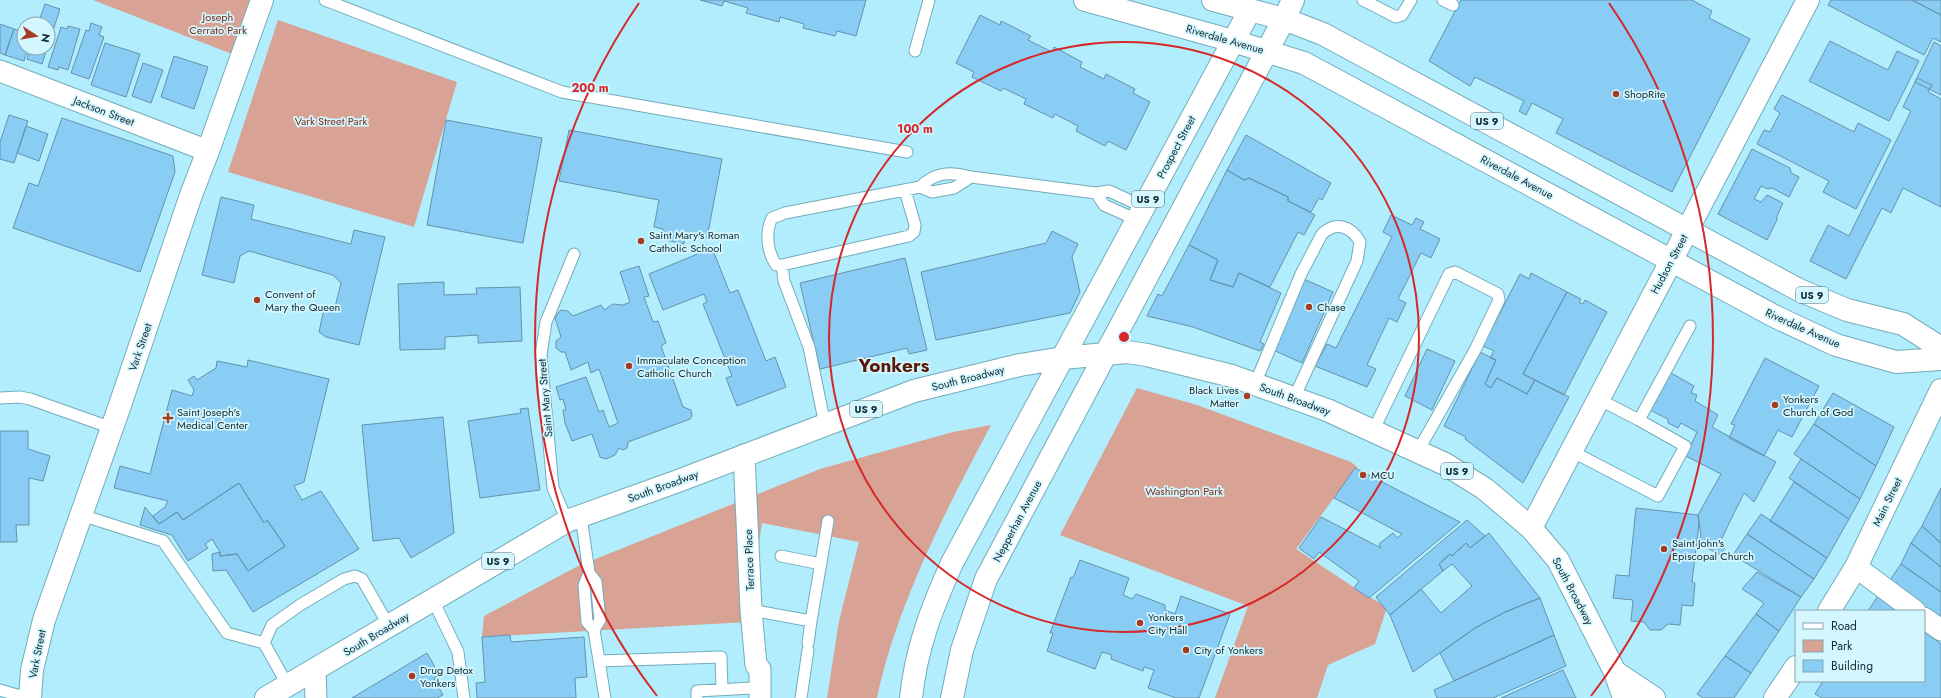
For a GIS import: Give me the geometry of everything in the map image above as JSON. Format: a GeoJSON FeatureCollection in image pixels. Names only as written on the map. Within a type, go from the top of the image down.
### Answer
{"type":"FeatureCollection","features":[{"type":"Feature","properties":{"kind":"main road","name":"Vark Street"},"geometry":{"type":"LineString","coordinates":[[29,698],[32,670],[44,620],[112,428],[191,194],[262,0]]}},
{"type":"Feature","properties":{"kind":"main road","name":"Riverdale Avenue"},"geometry":{"type":"LineString","coordinates":[[1085,0],[1267,50],[1304,63],[1776,317],[1836,345],[1896,362],[1941,359]]}},
{"type":"Feature","properties":{"kind":"main road"},"geometry":{"type":"LineString","coordinates":[[1213,0],[1252,5]]}},
{"type":"Feature","properties":{"kind":"main road"},"geometry":{"type":"LineString","coordinates":[[1106,353],[1293,0]]}},
{"type":"Feature","properties":{"kind":"main road","name":"Hudson Street"},"geometry":{"type":"LineString","coordinates":[[1531,528],[1670,260],[1808,0]]}},
{"type":"Feature","properties":{"kind":"main road","name":"Prospect Street"},"geometry":{"type":"LineString","coordinates":[[1063,358],[1252,5]]}},
{"type":"Feature","properties":{"kind":"main road","name":"US 9"},"geometry":{"type":"LineString","coordinates":[[1252,5],[1323,34],[1800,290],[1847,310],[1903,324],[1941,348]]}},
{"type":"Feature","properties":{"kind":"main road","name":"South Broadway"},"geometry":{"type":"LineString","coordinates":[[266,698],[574,518],[914,391],[1020,364],[1106,353],[1127,352],[1147,355],[1232,376],[1327,410],[1445,464],[1485,490],[1531,528],[1558,560],[1615,672],[1624,698]]}},
{"type":"Feature","properties":{"kind":"main road","name":"Nepperhan Avenue"},"geometry":{"type":"LineString","coordinates":[[952,698],[962,650],[986,579],[1106,353]]}},
{"type":"Feature","properties":{"kind":"main road"},"geometry":{"type":"LineString","coordinates":[[911,698],[915,666],[928,619],[952,563],[1063,358]]}},
{"type":"Feature","properties":{"kind":"main road","name":"Main Street"},"geometry":{"type":"LineString","coordinates":[[1830,610],[1856,567],[1941,390]]}},
{"type":"Feature","properties":{"kind":"main road"},"geometry":{"type":"LineString","coordinates":[[1775,698],[1795,668]]}},
{"type":"Feature","properties":{"kind":"main road","name":"US 9"},"geometry":{"type":"LineString","coordinates":[[1615,672],[1654,698]]}},
{"type":"Feature","properties":{"kind":"street","name":"Jackson Street"},"geometry":{"type":"LineString","coordinates":[[0,71],[208,151]]}},
{"type":"Feature","properties":{"kind":"street","name":"Terrace Place"},"geometry":{"type":"LineString","coordinates":[[744,455],[751,610],[756,665],[760,669],[761,697],[755,695]]}},
{"type":"Feature","properties":{"kind":"street"},"geometry":{"type":"LineString","coordinates":[[1856,567],[1914,610]]}},
{"type":"Feature","properties":{"kind":"street"},"geometry":{"type":"LineString","coordinates":[[1925,619],[1941,630]]}},
{"type":"Feature","properties":{"kind":"street"},"geometry":{"type":"LineString","coordinates":[[315,670],[316,698]]}},
{"type":"Feature","properties":{"kind":"lane"},"geometry":{"type":"LineString","coordinates":[[325,0],[562,92],[907,152]]}},
{"type":"Feature","properties":{"kind":"lane"},"geometry":{"type":"LineString","coordinates":[[915,51],[929,0]]}},
{"type":"Feature","properties":{"kind":"lane"},"geometry":{"type":"LineString","coordinates":[[1363,0],[1396,18],[1402,15],[1411,0]]}},
{"type":"Feature","properties":{"kind":"lane"},"geometry":{"type":"LineString","coordinates":[[905,190],[915,225],[914,232],[909,236],[787,264],[776,265],[772,259],[767,236],[772,218],[785,213],[920,187],[928,179],[952,172],[971,177],[1096,193],[1109,191],[1140,214]]}},
{"type":"Feature","properties":{"kind":"lane"},"geometry":{"type":"LineString","coordinates":[[1096,193],[1104,205],[1140,214]]}},
{"type":"Feature","properties":{"kind":"lane"},"geometry":{"type":"LineString","coordinates":[[1255,384],[1301,274],[1322,234],[1327,229],[1343,227],[1355,233],[1360,242],[1357,261],[1294,398]]}},
{"type":"Feature","properties":{"kind":"lane","name":"Saint Mary Street"},"geometry":{"type":"LineString","coordinates":[[574,254],[546,322],[540,355],[554,488],[574,518],[589,573],[596,582],[600,620],[594,630],[599,661]]}},
{"type":"Feature","properties":{"kind":"lane"},"geometry":{"type":"LineString","coordinates":[[787,264],[784,281],[809,347],[824,425]]}},
{"type":"Feature","properties":{"kind":"lane"},"geometry":{"type":"LineString","coordinates":[[1373,431],[1449,274],[1455,272],[1498,294],[1499,300],[1474,350],[1418,451]]}},
{"type":"Feature","properties":{"kind":"lane"},"geometry":{"type":"LineString","coordinates":[[1639,420],[1690,326]]}},
{"type":"Feature","properties":{"kind":"lane"},"geometry":{"type":"LineString","coordinates":[[0,398],[20,397],[30,399],[112,428]]}},
{"type":"Feature","properties":{"kind":"lane"},"geometry":{"type":"LineString","coordinates":[[1571,451],[1658,496],[1685,446],[1598,399]]}},
{"type":"Feature","properties":{"kind":"lane"},"geometry":{"type":"LineString","coordinates":[[81,515],[163,541],[227,634],[264,643],[288,686]]}},
{"type":"Feature","properties":{"kind":"lane"},"geometry":{"type":"LineString","coordinates":[[801,698],[811,621],[828,521]]}},
{"type":"Feature","properties":{"kind":"lane"},"geometry":{"type":"LineString","coordinates":[[781,556],[821,564]]}},
{"type":"Feature","properties":{"kind":"lane"},"geometry":{"type":"LineString","coordinates":[[264,643],[272,625],[300,605],[344,578],[355,576],[362,579],[389,626]]}},
{"type":"Feature","properties":{"kind":"lane"},"geometry":{"type":"LineString","coordinates":[[433,600],[458,652],[464,698]]}},
{"type":"Feature","properties":{"kind":"lane"},"geometry":{"type":"LineString","coordinates":[[751,610],[811,621]]}},
{"type":"Feature","properties":{"kind":"lane"},"geometry":{"type":"LineString","coordinates":[[605,698],[599,661],[721,657],[722,690]]}},
{"type":"Feature","properties":{"kind":"lane"},"geometry":{"type":"LineString","coordinates":[[0,690],[29,698]]}},
{"type":"Feature","properties":{"kind":"lane"},"geometry":{"type":"LineString","coordinates":[[697,698],[697,691],[722,690],[755,695]]}},
{"type":"Feature","properties":{"kind":"green space","name":"Joseph Cerrato Park"},"geometry":{"type":"Polygon","coordinates":[[[93,0],[251,0],[232,54],[93,0]]]}},
{"type":"Feature","properties":{"kind":"green space","name":"Vark Street Park"},"geometry":{"type":"Polygon","coordinates":[[[278,20],[457,82],[414,227],[228,172],[278,20]]]}},
{"type":"Feature","properties":{"kind":"green space","name":"Washington Park"},"geometry":{"type":"Polygon","coordinates":[[[1137,388],[1197,405],[1351,462],[1357,467],[1296,549],[1364,594],[1387,607],[1375,644],[1328,665],[1317,698],[1215,698],[1248,606],[1060,535],[1137,388]]]}},
{"type":"Feature","properties":{"kind":"green space"},"geometry":{"type":"Polygon","coordinates":[[[991,425],[940,524],[910,593],[886,663],[877,698],[827,698],[839,621],[859,542],[762,523],[747,622],[482,637],[484,616],[578,566],[820,469],[953,432],[991,425]]]}},
{"type":"Feature","properties":{"kind":"building"},"geometry":{"type":"Polygon","coordinates":[[[700,0],[866,0],[856,36],[837,31],[835,36],[803,28],[804,24],[780,17],[779,22],[746,13],[748,8],[724,1],[722,6],[700,0]]]}},
{"type":"Feature","properties":{"kind":"building","name":"ShopRite"},"geometry":{"type":"Polygon","coordinates":[[[1461,0],[1692,0],[1712,11],[1709,18],[1750,39],[1672,192],[1556,133],[1563,119],[1532,103],[1526,115],[1519,111],[1524,101],[1475,77],[1470,86],[1429,61],[1461,0]]]}},
{"type":"Feature","properties":{"kind":"building"},"geometry":{"type":"Polygon","coordinates":[[[1831,0],[1912,0],[1941,15],[1941,42],[1933,38],[1924,55],[1828,5],[1831,0]]]}},
{"type":"Feature","properties":{"kind":"building"},"geometry":{"type":"Polygon","coordinates":[[[1912,0],[1941,0],[1941,15],[1912,0]]]}},
{"type":"Feature","properties":{"kind":"building"},"geometry":{"type":"Polygon","coordinates":[[[45,4],[60,9],[56,21],[56,16],[41,16],[45,4]]]}},
{"type":"Feature","properties":{"kind":"building"},"geometry":{"type":"Polygon","coordinates":[[[980,15],[1000,25],[1001,21],[1031,36],[1028,40],[1052,52],[1054,47],[1082,62],[1080,67],[1104,79],[1106,74],[1135,89],[1133,93],[1150,102],[1126,150],[1108,141],[1105,146],[1076,131],[1078,126],[1055,114],[1053,118],[1024,104],[1026,99],[1003,88],[1001,91],[972,77],[974,72],[956,63],[980,15]]]}},
{"type":"Feature","properties":{"kind":"building"},"geometry":{"type":"Polygon","coordinates":[[[91,23],[102,27],[99,35],[104,37],[89,79],[71,73],[86,30],[89,31],[91,23]]]}},
{"type":"Feature","properties":{"kind":"building"},"geometry":{"type":"Polygon","coordinates":[[[0,24],[14,29],[5,55],[0,53],[0,24]]]}},
{"type":"Feature","properties":{"kind":"building"},"geometry":{"type":"Polygon","coordinates":[[[68,26],[80,29],[68,70],[59,67],[58,70],[48,67],[52,56],[56,56],[56,42],[61,27],[67,29],[68,26]]]}},
{"type":"Feature","properties":{"kind":"building"},"geometry":{"type":"Polygon","coordinates":[[[14,29],[16,30],[16,56],[26,56],[24,61],[5,55],[14,29]]]}},
{"type":"Feature","properties":{"kind":"building"},"geometry":{"type":"Polygon","coordinates":[[[1830,41],[1888,70],[1897,51],[1919,61],[1889,121],[1809,81],[1830,41]]]}},
{"type":"Feature","properties":{"kind":"building"},"geometry":{"type":"Polygon","coordinates":[[[1934,42],[1941,46],[1941,95],[1915,82],[1934,42]]]}},
{"type":"Feature","properties":{"kind":"building"},"geometry":{"type":"Polygon","coordinates":[[[105,43],[140,54],[126,97],[91,85],[105,43]]]}},
{"type":"Feature","properties":{"kind":"building"},"geometry":{"type":"Polygon","coordinates":[[[28,56],[44,56],[42,64],[27,59],[28,56]]]}},
{"type":"Feature","properties":{"kind":"building"},"geometry":{"type":"Polygon","coordinates":[[[174,56],[208,67],[194,109],[161,97],[174,56]]]}},
{"type":"Feature","properties":{"kind":"building"},"geometry":{"type":"Polygon","coordinates":[[[143,63],[163,70],[151,103],[132,96],[143,63]]]}},
{"type":"Feature","properties":{"kind":"building"},"geometry":{"type":"Polygon","coordinates":[[[1917,78],[1932,85],[1928,92],[1941,99],[1941,207],[1903,188],[1891,213],[1882,208],[1846,279],[1810,261],[1828,225],[1849,236],[1911,111],[1903,107],[1917,78]]]}},
{"type":"Feature","properties":{"kind":"building"},"geometry":{"type":"Polygon","coordinates":[[[1782,95],[1854,132],[1858,123],[1891,140],[1856,209],[1823,192],[1829,181],[1757,144],[1764,130],[1770,132],[1780,113],[1774,109],[1782,95]]]}},
{"type":"Feature","properties":{"kind":"building"},"geometry":{"type":"Polygon","coordinates":[[[9,115],[28,121],[14,163],[0,159],[0,142],[9,115]]]}},
{"type":"Feature","properties":{"kind":"building"},"geometry":{"type":"Polygon","coordinates":[[[62,118],[173,156],[175,172],[140,272],[13,228],[29,183],[38,186],[62,118]]]}},
{"type":"Feature","properties":{"kind":"building"},"geometry":{"type":"Polygon","coordinates":[[[446,120],[542,138],[523,243],[427,225],[446,120]]]}},
{"type":"Feature","properties":{"kind":"building"},"geometry":{"type":"Polygon","coordinates":[[[26,126],[48,134],[39,161],[17,153],[26,126]]]}},
{"type":"Feature","properties":{"kind":"building"},"geometry":{"type":"Polygon","coordinates":[[[569,130],[722,159],[707,238],[685,234],[684,244],[661,239],[663,229],[654,227],[659,200],[559,181],[569,130]]]}},
{"type":"Feature","properties":{"kind":"building"},"geometry":{"type":"Polygon","coordinates":[[[1246,135],[1331,183],[1322,200],[1319,198],[1311,212],[1288,201],[1288,197],[1249,178],[1244,180],[1227,170],[1246,135]]]}},
{"type":"Feature","properties":{"kind":"building"},"geometry":{"type":"Polygon","coordinates":[[[1752,149],[1790,168],[1791,173],[1799,177],[1789,197],[1772,188],[1768,189],[1761,186],[1754,199],[1761,202],[1767,195],[1783,203],[1777,216],[1777,220],[1767,240],[1718,214],[1752,149]]]}},
{"type":"Feature","properties":{"kind":"building"},"geometry":{"type":"Polygon","coordinates":[[[1227,170],[1244,180],[1249,178],[1288,197],[1288,201],[1315,215],[1304,235],[1298,232],[1270,287],[1239,273],[1233,287],[1210,280],[1218,260],[1189,245],[1227,170]]]}},
{"type":"Feature","properties":{"kind":"building"},"geometry":{"type":"Polygon","coordinates":[[[221,197],[254,205],[251,219],[351,244],[354,230],[385,237],[359,345],[326,337],[319,332],[324,309],[334,311],[341,283],[333,275],[249,251],[240,256],[234,283],[202,275],[221,197]]]}},
{"type":"Feature","properties":{"kind":"building"},"geometry":{"type":"Polygon","coordinates":[[[1391,215],[1412,225],[1416,218],[1424,222],[1420,229],[1440,239],[1431,258],[1421,253],[1398,299],[1406,303],[1397,322],[1389,318],[1367,365],[1376,369],[1367,387],[1315,366],[1327,344],[1336,348],[1392,237],[1383,232],[1391,215]]]}},
{"type":"Feature","properties":{"kind":"building"},"geometry":{"type":"Polygon","coordinates":[[[1052,231],[1078,244],[1072,257],[1080,292],[1070,313],[936,340],[921,272],[1046,243],[1052,231]]]}},
{"type":"Feature","properties":{"kind":"building"},"geometry":{"type":"Polygon","coordinates":[[[1189,245],[1218,260],[1210,280],[1233,287],[1239,273],[1281,293],[1260,342],[1264,344],[1260,351],[1193,327],[1147,316],[1158,294],[1162,296],[1189,245]]]}},
{"type":"Feature","properties":{"kind":"building"},"geometry":{"type":"Polygon","coordinates":[[[712,248],[730,293],[738,290],[766,361],[775,357],[786,387],[737,406],[726,378],[732,376],[703,304],[707,302],[704,294],[663,310],[649,274],[712,248]]]}},
{"type":"Feature","properties":{"kind":"building"},"geometry":{"type":"Polygon","coordinates":[[[905,258],[927,350],[909,354],[907,348],[820,369],[800,283],[905,258]]]}},
{"type":"Feature","properties":{"kind":"building","name":"Immaculate Conception Catholic Church"},"geometry":{"type":"Polygon","coordinates":[[[639,266],[649,296],[644,297],[653,322],[658,321],[666,343],[661,346],[683,407],[691,410],[692,416],[690,419],[628,442],[627,448],[623,450],[619,448],[615,455],[606,459],[600,457],[592,434],[572,441],[565,423],[563,410],[566,410],[563,399],[560,400],[556,387],[586,377],[599,412],[603,410],[609,427],[618,423],[599,369],[591,373],[588,362],[571,370],[565,352],[561,352],[556,348],[556,341],[561,337],[555,318],[561,310],[568,311],[573,316],[601,305],[604,310],[613,304],[623,305],[630,302],[620,272],[639,266]]]}},
{"type":"Feature","properties":{"kind":"building"},"geometry":{"type":"Polygon","coordinates":[[[1531,273],[1567,292],[1523,374],[1535,380],[1527,394],[1497,378],[1491,388],[1485,384],[1496,360],[1490,358],[1494,351],[1483,346],[1520,274],[1529,279],[1531,273]]]}},
{"type":"Feature","properties":{"kind":"building","name":"Chase"},"geometry":{"type":"Polygon","coordinates":[[[1304,279],[1333,292],[1302,363],[1271,349],[1304,279]]]}},
{"type":"Feature","properties":{"kind":"building"},"geometry":{"type":"Polygon","coordinates":[[[444,282],[444,295],[477,294],[476,288],[520,287],[522,341],[478,343],[478,335],[445,337],[445,349],[400,350],[398,284],[444,282]]]}},
{"type":"Feature","properties":{"kind":"building"},"geometry":{"type":"Polygon","coordinates":[[[1567,292],[1581,299],[1579,302],[1583,304],[1585,300],[1607,312],[1564,395],[1523,374],[1567,292]]]}},
{"type":"Feature","properties":{"kind":"building"},"geometry":{"type":"Polygon","coordinates":[[[1427,349],[1455,361],[1432,410],[1405,396],[1427,349]]]}},
{"type":"Feature","properties":{"kind":"building"},"geometry":{"type":"Polygon","coordinates":[[[1480,352],[1496,360],[1485,384],[1491,388],[1497,378],[1527,394],[1535,380],[1569,397],[1523,483],[1465,439],[1466,437],[1444,426],[1480,352]]]}},
{"type":"Feature","properties":{"kind":"building","name":"Yonkers Church of God"},"geometry":{"type":"Polygon","coordinates":[[[1765,358],[1819,386],[1792,437],[1778,430],[1764,456],[1729,438],[1735,425],[1731,424],[1765,358]]]}},
{"type":"Feature","properties":{"kind":"building","name":"Saint Joseph's Medical Center"},"geometry":{"type":"Polygon","coordinates":[[[248,360],[329,379],[304,482],[294,486],[302,500],[321,491],[359,549],[253,612],[226,570],[213,571],[212,554],[220,552],[220,556],[237,554],[248,571],[285,546],[267,520],[264,523],[239,483],[183,520],[177,512],[159,524],[153,516],[165,507],[168,501],[114,488],[120,466],[150,474],[172,390],[192,396],[194,390],[188,380],[194,376],[197,380],[216,368],[217,361],[247,367],[248,360]]]}},
{"type":"Feature","properties":{"kind":"building"},"geometry":{"type":"Polygon","coordinates":[[[1671,373],[1694,386],[1691,393],[1697,395],[1695,401],[1718,415],[1712,427],[1776,462],[1754,502],[1744,493],[1719,544],[1725,547],[1721,555],[1701,545],[1703,542],[1699,540],[1701,536],[1698,515],[1721,474],[1686,456],[1697,432],[1681,423],[1678,428],[1668,423],[1668,419],[1650,410],[1671,373]]]}},
{"type":"Feature","properties":{"kind":"building"},"geometry":{"type":"Polygon","coordinates":[[[1833,393],[1894,427],[1876,466],[1814,424],[1833,393]]]}},
{"type":"Feature","properties":{"kind":"building"},"geometry":{"type":"Polygon","coordinates":[[[528,408],[540,490],[480,498],[468,421],[521,413],[520,409],[528,408]]]}},
{"type":"Feature","properties":{"kind":"building"},"geometry":{"type":"Polygon","coordinates":[[[443,417],[454,533],[411,558],[399,538],[373,541],[362,425],[443,417]]]}},
{"type":"Feature","properties":{"kind":"building"},"geometry":{"type":"Polygon","coordinates":[[[1814,424],[1876,466],[1860,499],[1794,454],[1814,424]]]}},
{"type":"Feature","properties":{"kind":"building"},"geometry":{"type":"Polygon","coordinates":[[[0,431],[28,431],[28,449],[50,456],[43,481],[29,478],[29,525],[16,525],[17,542],[0,542],[0,431]]]}},
{"type":"Feature","properties":{"kind":"building"},"geometry":{"type":"Polygon","coordinates":[[[1801,459],[1860,499],[1849,519],[1789,478],[1801,459]]]}},
{"type":"Feature","properties":{"kind":"building"},"geometry":{"type":"Polygon","coordinates":[[[1355,468],[1460,522],[1369,598],[1354,588],[1359,581],[1319,552],[1314,559],[1299,548],[1321,517],[1381,548],[1379,544],[1393,533],[1397,538],[1402,534],[1334,498],[1355,468]]]}},
{"type":"Feature","properties":{"kind":"building"},"geometry":{"type":"Polygon","coordinates":[[[1794,482],[1849,519],[1827,558],[1770,521],[1794,482]]]}},
{"type":"Feature","properties":{"kind":"building"},"geometry":{"type":"Polygon","coordinates":[[[239,483],[264,523],[267,520],[285,546],[248,571],[237,554],[220,556],[220,552],[212,539],[205,544],[208,548],[188,561],[172,535],[140,525],[145,507],[159,524],[177,512],[183,520],[239,483]]]}},
{"type":"Feature","properties":{"kind":"building"},"geometry":{"type":"Polygon","coordinates":[[[1941,488],[1941,543],[1922,526],[1941,488]]]}},
{"type":"Feature","properties":{"kind":"building","name":"Saint John's Episcopal Church"},"geometry":{"type":"Polygon","coordinates":[[[1636,508],[1698,515],[1699,524],[1692,582],[1695,583],[1693,606],[1682,605],[1680,625],[1668,624],[1661,630],[1650,630],[1644,622],[1631,621],[1633,600],[1613,598],[1616,575],[1629,576],[1636,508]]]}},
{"type":"Feature","properties":{"kind":"building"},"geometry":{"type":"Polygon","coordinates":[[[1761,514],[1827,558],[1814,579],[1747,534],[1761,514]]]}},
{"type":"Feature","properties":{"kind":"building"},"geometry":{"type":"Polygon","coordinates":[[[1467,520],[1485,536],[1470,548],[1466,543],[1452,556],[1450,554],[1439,564],[1443,571],[1390,615],[1376,597],[1467,520]]]}},
{"type":"Feature","properties":{"kind":"building"},"geometry":{"type":"Polygon","coordinates":[[[1922,526],[1941,543],[1941,567],[1911,543],[1922,526]]]}},
{"type":"Feature","properties":{"kind":"building"},"geometry":{"type":"Polygon","coordinates":[[[1489,533],[1540,598],[1505,612],[1475,628],[1413,672],[1390,615],[1421,589],[1441,613],[1472,586],[1452,564],[1443,571],[1439,564],[1450,554],[1452,556],[1466,543],[1470,548],[1489,533]]]}},
{"type":"Feature","properties":{"kind":"building"},"geometry":{"type":"Polygon","coordinates":[[[1747,534],[1814,579],[1801,597],[1733,555],[1747,534]]]}},
{"type":"Feature","properties":{"kind":"building"},"geometry":{"type":"Polygon","coordinates":[[[1911,543],[1941,567],[1941,592],[1901,564],[1911,543]]]}},
{"type":"Feature","properties":{"kind":"building","name":"Yonkers City Hall"},"geometry":{"type":"Polygon","coordinates":[[[1080,560],[1129,578],[1123,595],[1132,599],[1136,594],[1165,605],[1165,610],[1175,614],[1181,596],[1230,614],[1199,698],[1176,698],[1148,688],[1154,670],[1144,667],[1143,671],[1111,659],[1112,655],[1102,652],[1095,669],[1047,651],[1053,633],[1050,633],[1071,577],[1073,578],[1080,560]]]}},
{"type":"Feature","properties":{"kind":"building"},"geometry":{"type":"Polygon","coordinates":[[[1901,564],[1941,592],[1941,621],[1888,583],[1901,564]]]}},
{"type":"Feature","properties":{"kind":"building"},"geometry":{"type":"Polygon","coordinates":[[[1757,572],[1801,597],[1779,631],[1756,614],[1764,603],[1742,589],[1757,572]]]}},
{"type":"Feature","properties":{"kind":"building"},"geometry":{"type":"Polygon","coordinates":[[[1878,596],[1896,610],[1869,610],[1878,596]]]}},
{"type":"Feature","properties":{"kind":"building"},"geometry":{"type":"Polygon","coordinates":[[[1540,598],[1554,635],[1454,681],[1440,653],[1475,628],[1505,612],[1540,598]]]}},
{"type":"Feature","properties":{"kind":"building"},"geometry":{"type":"Polygon","coordinates":[[[1756,614],[1779,631],[1751,673],[1725,656],[1756,614]]]}},
{"type":"Feature","properties":{"kind":"building"},"geometry":{"type":"Polygon","coordinates":[[[1925,632],[1941,644],[1941,698],[1822,698],[1815,694],[1822,682],[1925,682],[1925,632]]]}},
{"type":"Feature","properties":{"kind":"building"},"geometry":{"type":"Polygon","coordinates":[[[510,635],[511,642],[584,637],[587,677],[575,678],[576,698],[477,698],[476,683],[485,682],[482,637],[510,635]]]}},
{"type":"Feature","properties":{"kind":"building"},"geometry":{"type":"Polygon","coordinates":[[[1554,635],[1566,666],[1493,698],[1437,698],[1434,690],[1554,635]]]}},
{"type":"Feature","properties":{"kind":"building","name":"Drug Detox Yonkers"},"geometry":{"type":"Polygon","coordinates":[[[427,653],[439,674],[434,679],[443,695],[437,698],[352,698],[427,653]]]}},
{"type":"Feature","properties":{"kind":"building"},"geometry":{"type":"Polygon","coordinates":[[[1725,656],[1751,673],[1734,698],[1703,698],[1697,694],[1725,656]]]}},
{"type":"Feature","properties":{"kind":"building"},"geometry":{"type":"Polygon","coordinates":[[[1563,670],[1576,698],[1501,698],[1563,670]]]}},
{"type":"Feature","properties":{"kind":"place","name":"ShopRite"},"geometry":{"type":"Point","coordinates":[1616,94]}},
{"type":"Feature","properties":{"kind":"place","name":"Saint Mary's Roman Catholic School"},"geometry":{"type":"Point","coordinates":[641,241]}},
{"type":"Feature","properties":{"kind":"place","name":"Convent of Mary the Queen"},"geometry":{"type":"Point","coordinates":[257,300]}},
{"type":"Feature","properties":{"kind":"place","name":"Chase"},"geometry":{"type":"Point","coordinates":[1309,307]}},
{"type":"Feature","properties":{"kind":"place","name":"Immaculate Conception Catholic Church"},"geometry":{"type":"Point","coordinates":[629,366]}},
{"type":"Feature","properties":{"kind":"place","name":"Black Lives Matter"},"geometry":{"type":"Point","coordinates":[1247,396]}},
{"type":"Feature","properties":{"kind":"place","name":"Yonkers Church of God"},"geometry":{"type":"Point","coordinates":[1775,405]}},
{"type":"Feature","properties":{"kind":"place","name":"Saint Joseph's Medical Center"},"geometry":{"type":"Point","coordinates":[168,418]}},
{"type":"Feature","properties":{"kind":"place","name":"MCU"},"geometry":{"type":"Point","coordinates":[1363,475]}},
{"type":"Feature","properties":{"kind":"place","name":"Saint John's Episcopal Church"},"geometry":{"type":"Point","coordinates":[1664,549]}},
{"type":"Feature","properties":{"kind":"place","name":"Yonkers City Hall"},"geometry":{"type":"Point","coordinates":[1140,623]}},
{"type":"Feature","properties":{"kind":"place","name":"City of Yonkers"},"geometry":{"type":"Point","coordinates":[1186,650]}},
{"type":"Feature","properties":{"kind":"place","name":"Drug Detox Yonkers"},"geometry":{"type":"Point","coordinates":[412,676]}},
{"type":"Feature","properties":{"kind":"district","name":"Yonkers"},"geometry":{"type":"Point","coordinates":[894,365]}}]}
